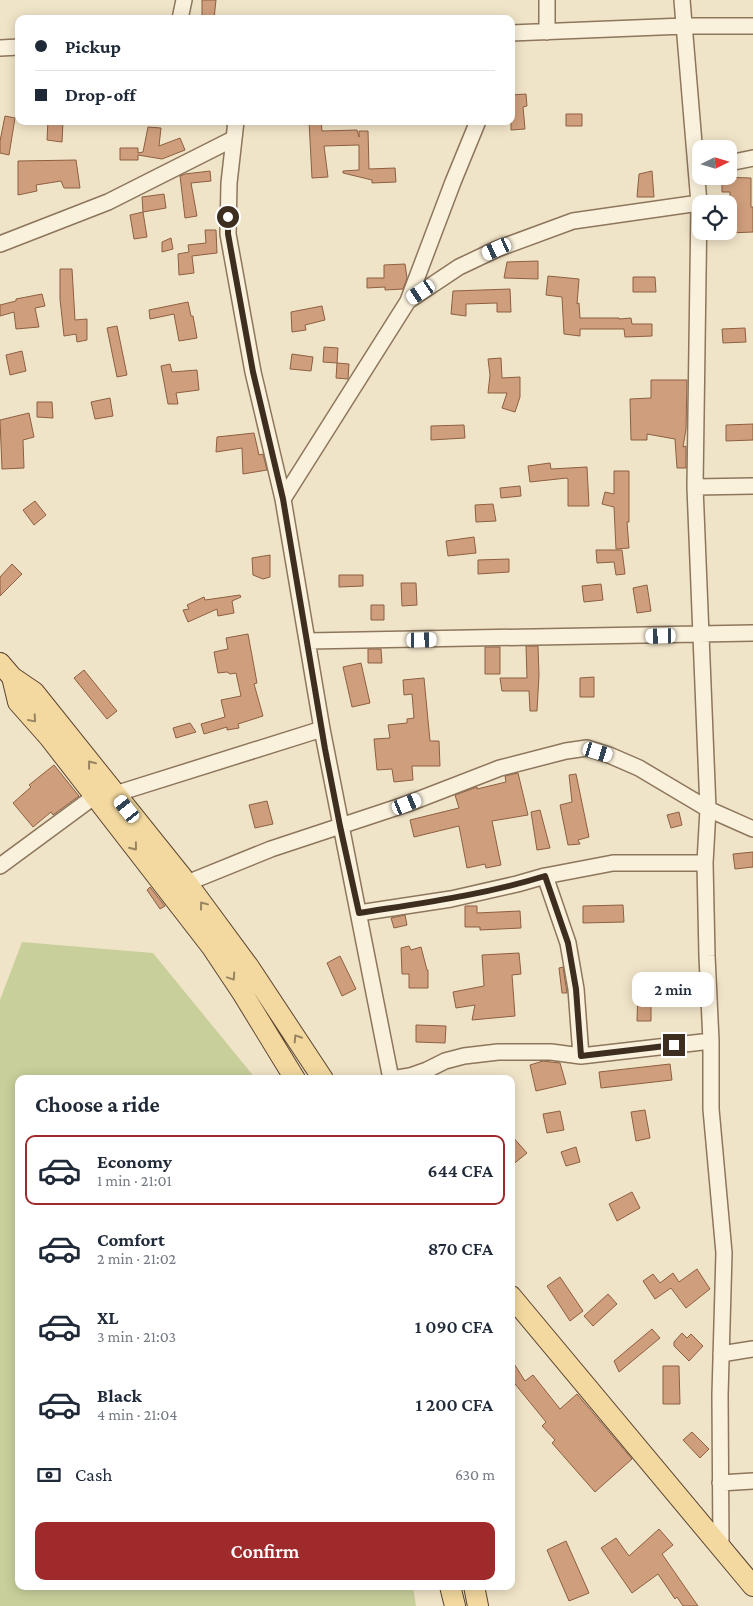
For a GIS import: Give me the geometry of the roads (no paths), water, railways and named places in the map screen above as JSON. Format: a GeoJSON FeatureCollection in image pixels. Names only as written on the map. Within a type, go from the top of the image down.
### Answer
{"type":"FeatureCollection","features":[{"type":"Feature","properties":{"kind":"main road"},"geometry":{"type":"LineString","coordinates":[[6,670],[34,692],[187,883],[249,967],[321,1075]]}},
{"type":"Feature","properties":{"kind":"main road"},"geometry":{"type":"LineString","coordinates":[[6,670],[18,702],[49,737],[211,946],[293,1075]]}},
{"type":"Feature","properties":{"kind":"main road"},"geometry":{"type":"LineString","coordinates":[[515,1301],[753,1586]]}},
{"type":"Feature","properties":{"kind":"main road"},"geometry":{"type":"LineString","coordinates":[[451,1590],[455,1606]]}},
{"type":"Feature","properties":{"kind":"main road"},"geometry":{"type":"LineString","coordinates":[[475,1590],[478,1606]]}},
{"type":"Feature","properties":{"kind":"street"},"geometry":{"type":"LineString","coordinates":[[181,15],[184,0]]}},
{"type":"Feature","properties":{"kind":"street"},"geometry":{"type":"LineString","coordinates":[[547,0],[547,32]]}},
{"type":"Feature","properties":{"kind":"street"},"geometry":{"type":"LineString","coordinates":[[682,0],[696,140]]}},
{"type":"Feature","properties":{"kind":"street"},"geometry":{"type":"LineString","coordinates":[[515,36],[547,32],[684,26],[753,26]]}},
{"type":"Feature","properties":{"kind":"street"},"geometry":{"type":"LineString","coordinates":[[0,48],[15,47]]}},
{"type":"Feature","properties":{"kind":"street"},"geometry":{"type":"LineString","coordinates":[[235,125],[229,183],[228,234],[253,372],[283,499],[340,826],[390,1075]]}},
{"type":"Feature","properties":{"kind":"street"},"geometry":{"type":"LineString","coordinates":[[283,499],[408,301],[476,125]]}},
{"type":"Feature","properties":{"kind":"street"},"geometry":{"type":"LineString","coordinates":[[0,244],[108,202],[233,139]]}},
{"type":"Feature","properties":{"kind":"street"},"geometry":{"type":"LineString","coordinates":[[738,161],[753,158]]}},
{"type":"Feature","properties":{"kind":"street"},"geometry":{"type":"LineString","coordinates":[[408,301],[459,267],[497,249],[573,221],[692,204]]}},
{"type":"Feature","properties":{"kind":"street"},"geometry":{"type":"LineString","coordinates":[[698,240],[695,487],[708,809],[706,956],[711,1041],[711,1110],[724,1253],[721,1354],[721,1548]]}},
{"type":"Feature","properties":{"kind":"street"},"geometry":{"type":"LineString","coordinates":[[695,487],[753,486]]}},
{"type":"Feature","properties":{"kind":"street"},"geometry":{"type":"LineString","coordinates":[[307,641],[753,633]]}},
{"type":"Feature","properties":{"kind":"street"},"geometry":{"type":"LineString","coordinates":[[115,794],[322,729]]}},
{"type":"Feature","properties":{"kind":"street"},"geometry":{"type":"LineString","coordinates":[[187,883],[271,849],[407,804],[500,768],[566,751],[587,748],[639,768],[708,809],[753,829]]}},
{"type":"Feature","properties":{"kind":"street"},"geometry":{"type":"LineString","coordinates":[[0,866],[95,796]]}},
{"type":"Feature","properties":{"kind":"street"},"geometry":{"type":"LineString","coordinates":[[359,913],[451,899],[545,876],[613,863],[706,863]]}},
{"type":"Feature","properties":{"kind":"street"},"geometry":{"type":"LineString","coordinates":[[545,876],[568,943],[576,989],[581,1056]]}},
{"type":"Feature","properties":{"kind":"street"},"geometry":{"type":"LineString","coordinates":[[413,1075],[445,1061],[464,1056],[498,1052],[542,1052],[581,1056],[711,1041]]}},
{"type":"Feature","properties":{"kind":"street"},"geometry":{"type":"LineString","coordinates":[[721,1354],[753,1349]]}},
{"type":"Feature","properties":{"kind":"street"},"geometry":{"type":"LineString","coordinates":[[720,1483],[753,1482]]}}]}
